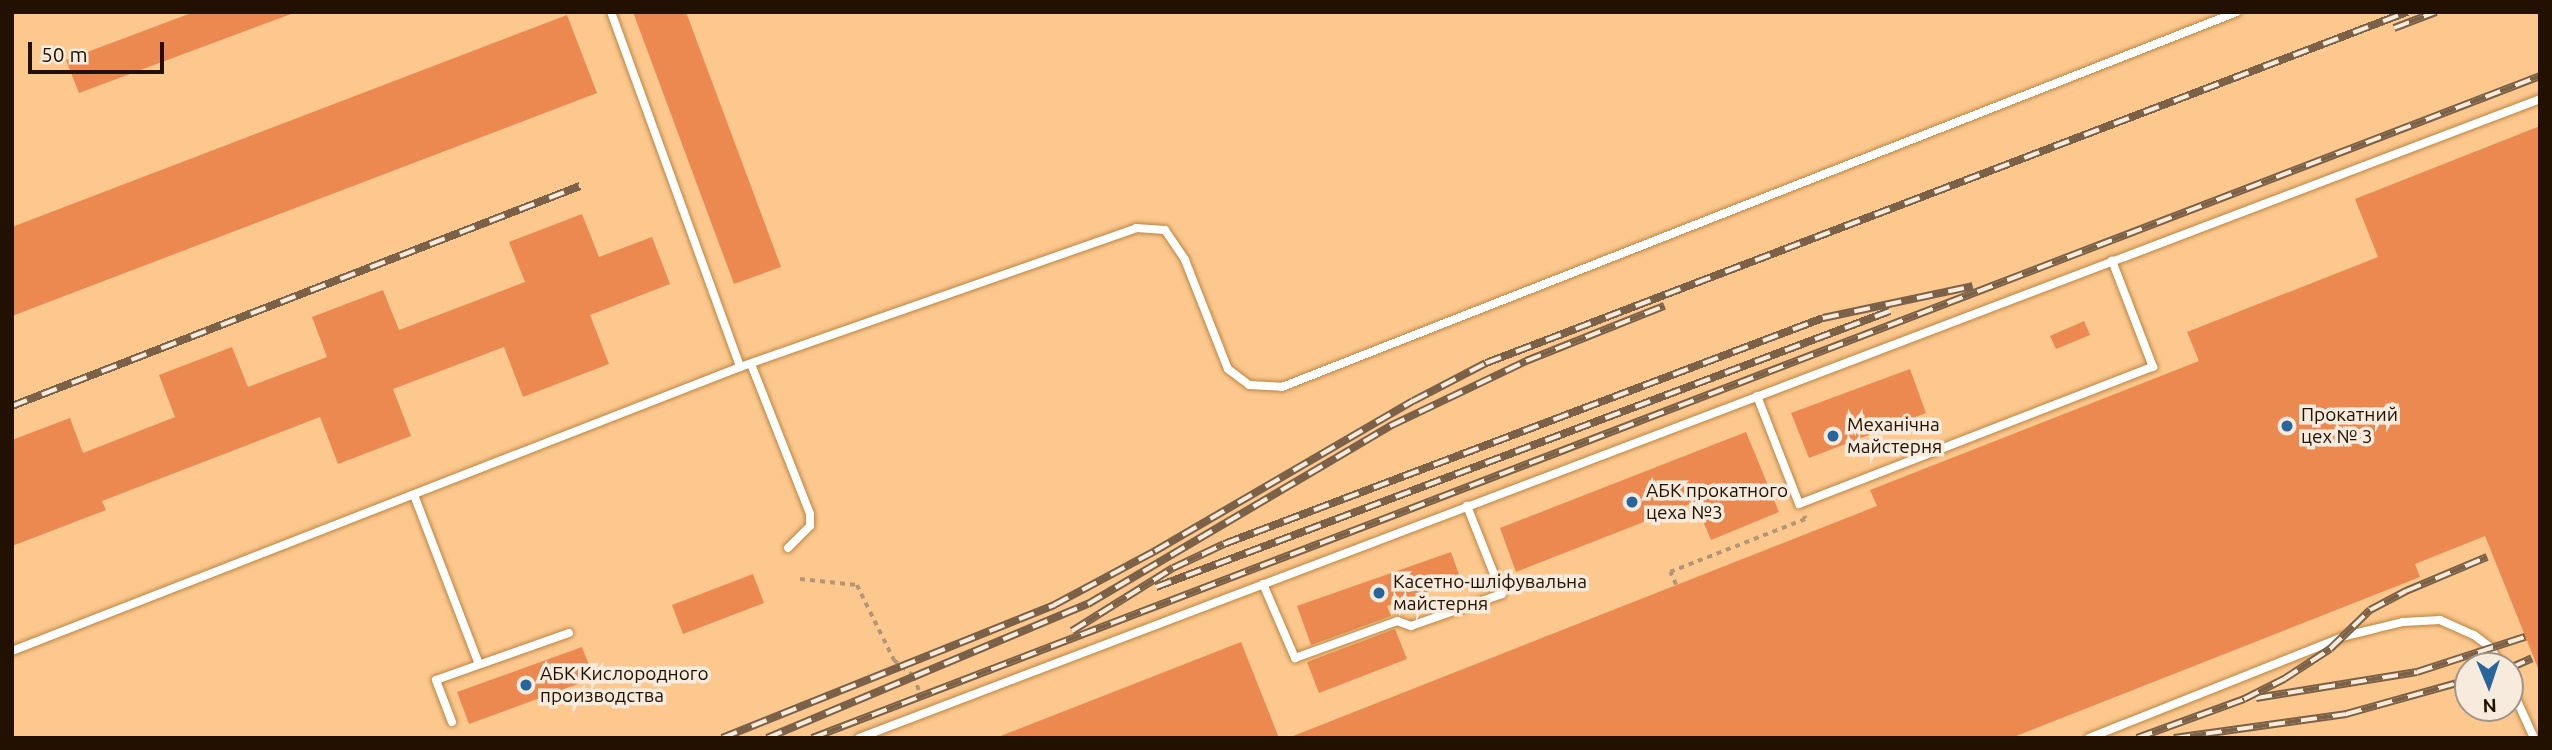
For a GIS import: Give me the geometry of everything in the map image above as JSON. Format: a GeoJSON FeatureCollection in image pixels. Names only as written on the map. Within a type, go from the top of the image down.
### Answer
{"type":"FeatureCollection","features":[{"type":"Feature","properties":{"kind":"lane"},"geometry":{"type":"LineString","coordinates":[[611,12],[740,368]]}},
{"type":"Feature","properties":{"kind":"lane"},"geometry":{"type":"LineString","coordinates":[[12,651],[740,368],[1136,228],[1165,230],[1185,260],[1228,369],[1249,385],[1282,387],[2237,12]]}},
{"type":"Feature","properties":{"kind":"lane"},"geometry":{"type":"LineString","coordinates":[[859,738],[2540,99]]}},
{"type":"Feature","properties":{"kind":"lane"},"geometry":{"type":"LineString","coordinates":[[1757,396],[1799,503],[2153,367],[2112,261]]}},
{"type":"Feature","properties":{"kind":"lane"},"geometry":{"type":"LineString","coordinates":[[751,364],[810,514],[810,526],[788,548]]}},
{"type":"Feature","properties":{"kind":"lane"},"geometry":{"type":"LineString","coordinates":[[414,495],[479,664]]}},
{"type":"Feature","properties":{"kind":"lane"},"geometry":{"type":"LineString","coordinates":[[1263,583],[1295,658],[1397,621],[1411,626],[1502,594],[1467,506]]}},
{"type":"Feature","properties":{"kind":"lane"},"geometry":{"type":"LineString","coordinates":[[2089,738],[2344,636],[2403,622],[2440,620],[2473,635],[2493,652]]}},
{"type":"Feature","properties":{"kind":"lane"},"geometry":{"type":"LineString","coordinates":[[452,722],[436,680],[569,633]]}},
{"type":"Feature","properties":{"kind":"lane"},"geometry":{"type":"LineString","coordinates":[[2524,716],[2534,738]]}},
{"type":"Feature","properties":{"kind":"path"},"geometry":{"type":"LineString","coordinates":[[1676,585],[1670,572],[1805,519],[1799,503]]}},
{"type":"Feature","properties":{"kind":"path"},"geometry":{"type":"LineString","coordinates":[[800,579],[857,585],[894,660],[914,676],[927,712]]}},
{"type":"Feature","properties":{"kind":"shaded area"},"geometry":{"type":"Polygon","coordinates":[[[12,12],[2540,12],[2540,738],[12,738],[12,12]]]}},
{"type":"Feature","properties":{"kind":"building"},"geometry":{"type":"Polygon","coordinates":[[[194,12],[291,14],[79,93],[66,60],[194,12]]]}},
{"type":"Feature","properties":{"kind":"building"},"geometry":{"type":"Polygon","coordinates":[[[633,12],[686,12],[781,267],[734,284],[633,12]]]}},
{"type":"Feature","properties":{"kind":"building"},"geometry":{"type":"Polygon","coordinates":[[[567,15],[597,93],[12,316],[12,227],[567,15]]]}},
{"type":"Feature","properties":{"kind":"building","name":"Прокатний цех № 3"},"geometry":{"type":"Polygon","coordinates":[[[2540,126],[2540,673],[2485,536],[2415,564],[2420,577],[2011,738],[1288,738],[1877,506],[1870,490],[2199,361],[2187,332],[2378,257],[2355,199],[2540,126]]]}},
{"type":"Feature","properties":{"kind":"building"},"geometry":{"type":"Polygon","coordinates":[[[582,214],[599,257],[652,237],[670,284],[590,315],[609,364],[523,397],[504,347],[393,389],[411,436],[338,464],[320,417],[102,501],[106,510],[12,546],[12,440],[70,418],[83,453],[175,417],[159,375],[232,347],[248,387],[327,357],[312,317],[383,290],[399,330],[525,282],[509,242],[582,214]]]}},
{"type":"Feature","properties":{"kind":"building"},"geometry":{"type":"Polygon","coordinates":[[[2084,321],[2090,335],[2056,349],[2050,336],[2084,321]]]}},
{"type":"Feature","properties":{"kind":"building","name":"Механічна майстерня"},"geometry":{"type":"Polygon","coordinates":[[[1910,369],[1926,413],[1809,458],[1791,413],[1910,369]]]}},
{"type":"Feature","properties":{"kind":"building","name":"АБК прокатного цеха №3"},"geometry":{"type":"Polygon","coordinates":[[[1746,432],[1779,512],[1711,540],[1695,502],[1516,572],[1500,528],[1746,432]]]}},
{"type":"Feature","properties":{"kind":"building","name":"Касетно-шліфувальна майстерня"},"geometry":{"type":"Polygon","coordinates":[[[1451,552],[1461,580],[1387,606],[1391,616],[1311,645],[1297,606],[1451,552]]]}},
{"type":"Feature","properties":{"kind":"building"},"geometry":{"type":"Polygon","coordinates":[[[753,574],[764,603],[683,634],[672,605],[753,574]]]}},
{"type":"Feature","properties":{"kind":"building"},"geometry":{"type":"Polygon","coordinates":[[[1395,629],[1407,659],[1319,693],[1307,662],[1395,629]]]}},
{"type":"Feature","properties":{"kind":"building"},"geometry":{"type":"Polygon","coordinates":[[[1241,642],[1279,738],[998,738],[998,737],[1241,642]]]}},
{"type":"Feature","properties":{"kind":"building","name":"АБК Кислородного производства"},"geometry":{"type":"Polygon","coordinates":[[[582,647],[594,678],[469,724],[457,692],[582,647]]]}},
{"type":"Feature","properties":{"kind":"railway"},"geometry":{"type":"LineString","coordinates":[[722,738],[1054,605],[1155,551],[1413,401],[1486,363],[2407,12]]}},
{"type":"Feature","properties":{"kind":"railway"},"geometry":{"type":"LineString","coordinates":[[2394,28],[2436,12]]}},
{"type":"Feature","properties":{"kind":"railway"},"geometry":{"type":"LineString","coordinates":[[812,738],[2540,76]]}},
{"type":"Feature","properties":{"kind":"railway"},"geometry":{"type":"LineString","coordinates":[[12,406],[580,186]]}},
{"type":"Feature","properties":{"kind":"railway"},"geometry":{"type":"LineString","coordinates":[[1072,631],[1173,568],[1224,544],[1823,318],[1973,286]]}},
{"type":"Feature","properties":{"kind":"railway"},"geometry":{"type":"LineString","coordinates":[[767,738],[1088,604],[1390,426],[1526,361],[1664,306]]}},
{"type":"Feature","properties":{"kind":"railway"},"geometry":{"type":"LineString","coordinates":[[1156,587],[1890,311]]}},
{"type":"Feature","properties":{"kind":"railway"},"geometry":{"type":"LineString","coordinates":[[2137,738],[2244,699],[2284,679],[2330,649],[2370,610],[2406,591],[2487,557]]}},
{"type":"Feature","properties":{"kind":"railway"},"geometry":{"type":"LineString","coordinates":[[2256,698],[2417,672],[2525,637]]}},
{"type":"Feature","properties":{"kind":"railway"},"geometry":{"type":"LineString","coordinates":[[2524,662],[2532,658]]}},
{"type":"Feature","properties":{"kind":"railway"},"geometry":{"type":"LineString","coordinates":[[2174,738],[2346,714],[2454,684]]}},
{"type":"Feature","properties":{"kind":"place","name":"Прокатний цех № 3"},"geometry":{"type":"Point","coordinates":[2287,426]}},
{"type":"Feature","properties":{"kind":"place","name":"Механічна майстерня"},"geometry":{"type":"Point","coordinates":[1833,436]}},
{"type":"Feature","properties":{"kind":"place","name":"АБК прокатного цеха №3"},"geometry":{"type":"Point","coordinates":[1632,502]}},
{"type":"Feature","properties":{"kind":"place","name":"Касетно-шліфувальна майстерня"},"geometry":{"type":"Point","coordinates":[1379,593]}},
{"type":"Feature","properties":{"kind":"place","name":"АБК Кислородного производства"},"geometry":{"type":"Point","coordinates":[526,685]}}]}
